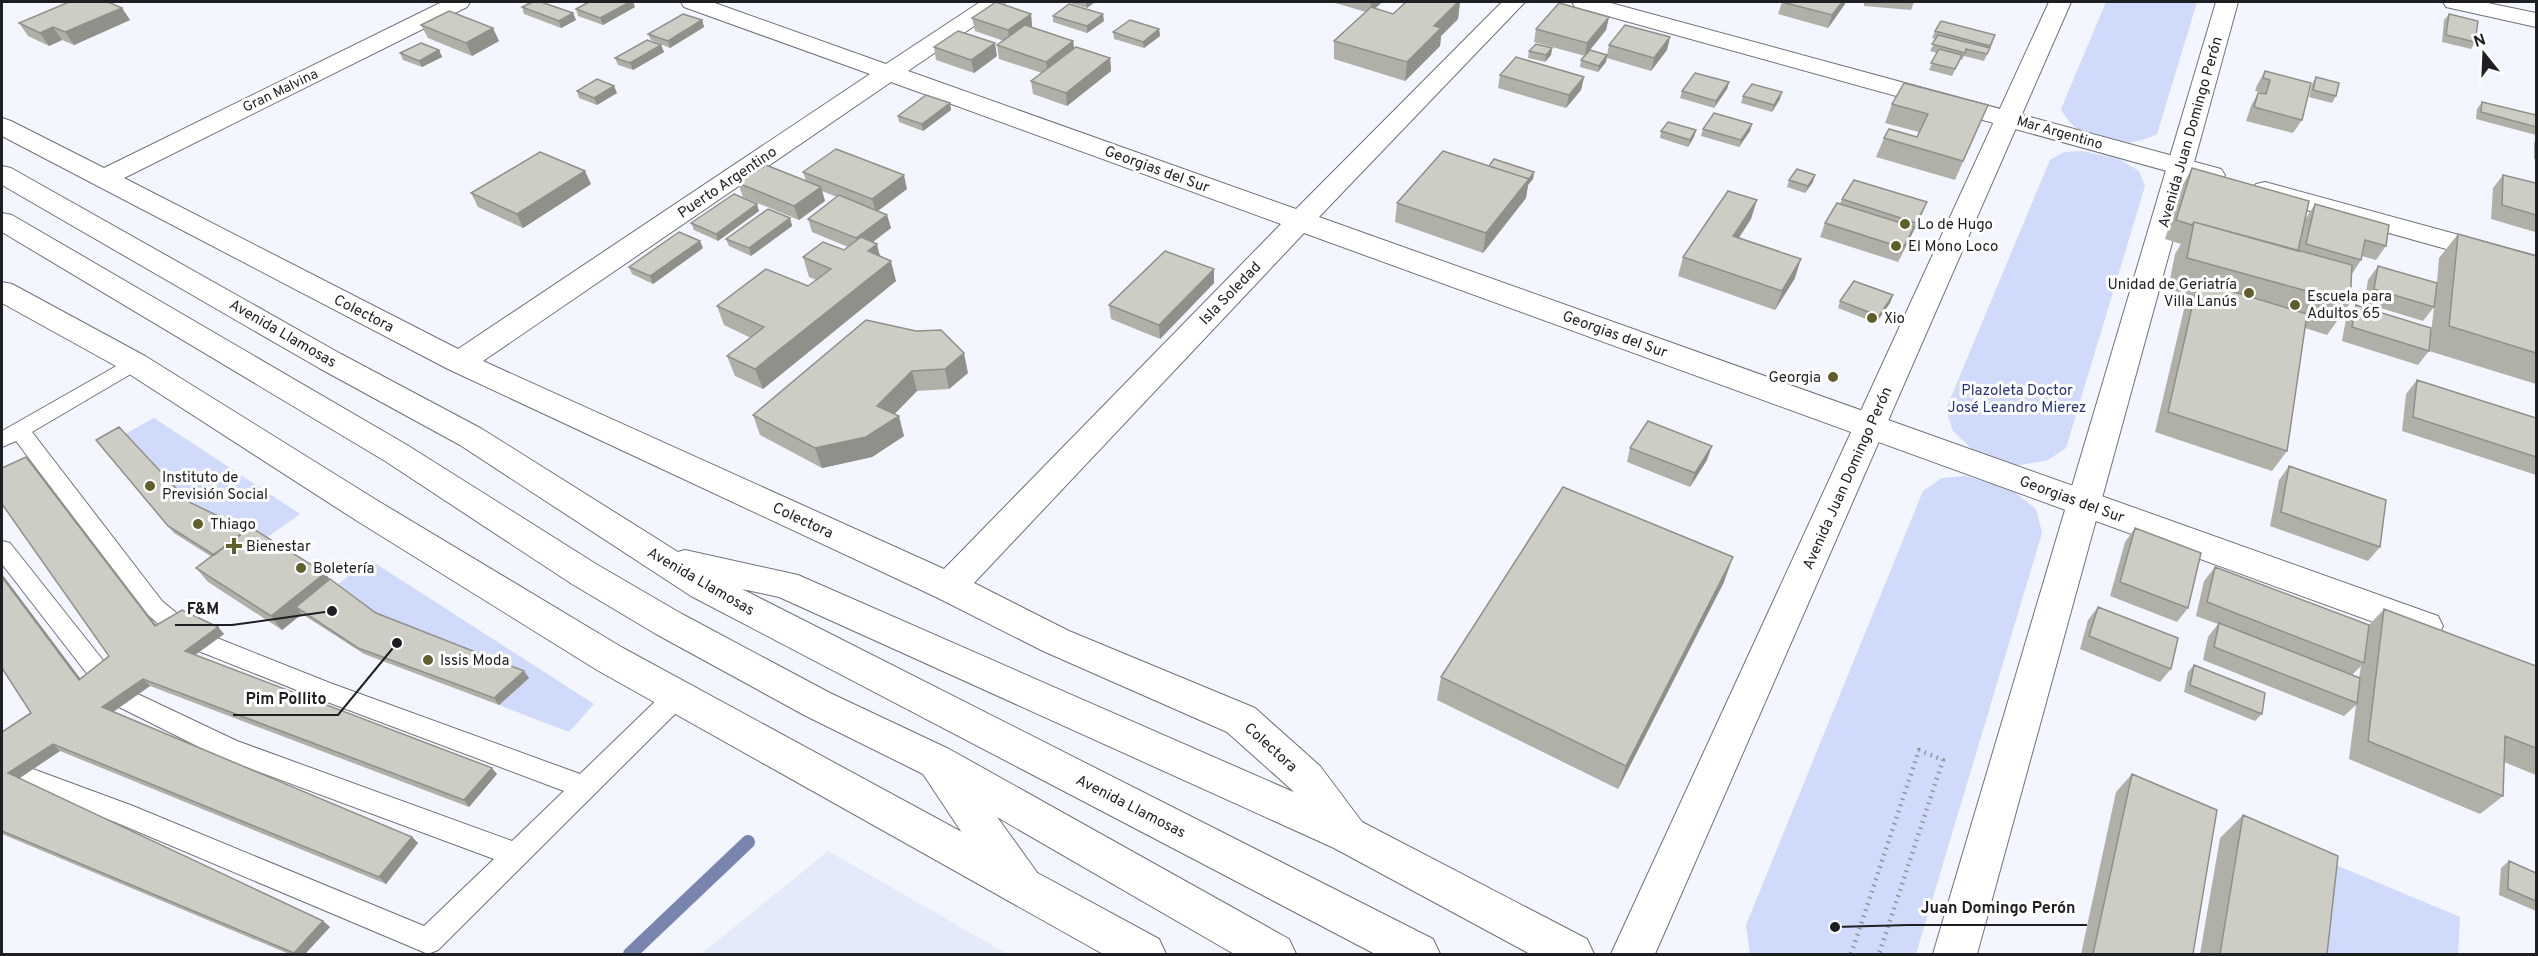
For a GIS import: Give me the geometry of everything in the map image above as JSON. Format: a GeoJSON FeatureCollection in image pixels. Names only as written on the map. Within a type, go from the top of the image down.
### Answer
{"type":"FeatureCollection","features":[{"type":"Feature","properties":{"kind":"main road","name":"Gran Malvina"},"geometry":{"type":"LineString","coordinates":[[102,179],[459,2]]}},
{"type":"Feature","properties":{"kind":"main road","name":"Georgias del Sur"},"geometry":{"type":"LineString","coordinates":[[692,2],[2448,635]]}},
{"type":"Feature","properties":{"kind":"main road","name":"Puerto Argentino"},"geometry":{"type":"LineString","coordinates":[[459,362],[994,2]]}},
{"type":"Feature","properties":{"kind":"main road","name":"Isla Soledad"},"geometry":{"type":"LineString","coordinates":[[949,586],[1514,2]]}},
{"type":"Feature","properties":{"kind":"main road","name":"Mar Argentino"},"geometry":{"type":"LineString","coordinates":[[1583,2],[2536,265]]}},
{"type":"Feature","properties":{"kind":"main road","name":"Avenida Juan Domingo Perón"},"geometry":{"type":"LineString","coordinates":[[1633,954],[2060,2]]}},
{"type":"Feature","properties":{"kind":"main road","name":"Avenida Juan Domingo Perón"},"geometry":{"type":"LineString","coordinates":[[1955,954],[2227,2]]}},
{"type":"Feature","properties":{"kind":"main road"},"geometry":{"type":"LineString","coordinates":[[2454,2],[2536,20]]}},
{"type":"Feature","properties":{"kind":"main road","name":"Colectora"},"geometry":{"type":"LineString","coordinates":[[2,126],[459,362],[949,586],[1056,641],[1241,720],[1306,778],[1348,835],[1572,954]]}},
{"type":"Feature","properties":{"kind":"main road","name":"Avenida Llamosas"},"geometry":{"type":"LineString","coordinates":[[2,174],[330,361],[471,437],[705,586],[1418,954]]}},
{"type":"Feature","properties":{"kind":"main road"},"geometry":{"type":"LineString","coordinates":[[2,221],[396,453],[584,574],[669,624],[817,704],[935,762],[1274,954]]}},
{"type":"Feature","properties":{"kind":"main road"},"geometry":{"type":"LineString","coordinates":[[2,291],[134,363],[366,510],[676,697],[1144,954]]}},
{"type":"Feature","properties":{"kind":"main road"},"geometry":{"type":"LineString","coordinates":[[657,556],[786,585],[1348,835]]}},
{"type":"Feature","properties":{"kind":"main road"},"geometry":{"type":"LineString","coordinates":[[935,762],[1021,885]]}},
{"type":"Feature","properties":{"kind":"lane"},"geometry":{"type":"LineString","coordinates":[[134,363],[10,435],[154,607],[189,637],[322,690],[584,787]]}},
{"type":"Feature","properties":{"kind":"lane"},"geometry":{"type":"LineString","coordinates":[[2,549],[117,695],[228,749],[515,854]]}},
{"type":"Feature","properties":{"kind":"lane"},"geometry":{"type":"LineString","coordinates":[[2,759],[13,773],[124,814],[428,941],[676,697]]}},
{"type":"Feature","properties":{"kind":"path"},"geometry":{"type":"LineString","coordinates":[[1851,954],[1919,750],[1943,760],[1879,954]]}},
{"type":"Feature","properties":{"kind":"shaded area"},"geometry":{"type":"Polygon","coordinates":[[[828,851],[877,879],[1007,954],[701,954],[828,851]]]}},
{"type":"Feature","properties":{"kind":"green space"},"geometry":{"type":"Polygon","coordinates":[[[2106,2],[2197,2],[2157,134],[2131,142],[2117,143],[2091,137],[2069,121],[2061,109],[2106,2]]]}},
{"type":"Feature","properties":{"kind":"green space","name":"Plazoleta Doctor José Leandro Mierez"},"geometry":{"type":"Polygon","coordinates":[[[2082,151],[2119,159],[2139,171],[2145,186],[2066,448],[2048,460],[2015,466],[1976,453],[1953,431],[1946,409],[2050,160],[2064,152],[2082,151]]]}},
{"type":"Feature","properties":{"kind":"green space"},"geometry":{"type":"Polygon","coordinates":[[[154,418],[300,514],[262,541],[195,509],[125,434],[154,418]]]}},
{"type":"Feature","properties":{"kind":"green space"},"geometry":{"type":"Polygon","coordinates":[[[1966,476],[2012,490],[2036,509],[2042,533],[1916,954],[1750,954],[1746,925],[1923,491],[1942,478],[1966,476]]]}},
{"type":"Feature","properties":{"kind":"green space"},"geometry":{"type":"Polygon","coordinates":[[[370,560],[594,704],[569,732],[499,705],[528,678],[381,620],[335,586],[370,560]]]}},
{"type":"Feature","properties":{"kind":"green space"},"geometry":{"type":"Polygon","coordinates":[[[2331,863],[2460,917],[2458,954],[2322,954],[2331,863]]]}},
{"type":"Feature","properties":{"kind":"building"},"geometry":{"type":"Polygon","coordinates":[[[69,2],[108,2],[122,8],[65,32],[53,27],[40,33],[19,23],[69,2]]]}},
{"type":"Feature","properties":{"kind":"building"},"geometry":{"type":"Polygon","coordinates":[[[533,2],[541,2],[573,13],[559,21],[522,7],[533,2]]]}},
{"type":"Feature","properties":{"kind":"building"},"geometry":{"type":"Polygon","coordinates":[[[589,2],[630,2],[600,18],[576,9],[589,2]]]}},
{"type":"Feature","properties":{"kind":"building"},"geometry":{"type":"Polygon","coordinates":[[[996,2],[1031,14],[1008,30],[972,18],[996,2]]]}},
{"type":"Feature","properties":{"kind":"building"},"geometry":{"type":"Polygon","coordinates":[[[1406,2],[1458,2],[1434,26],[1441,28],[1407,62],[1334,41],[1371,7],[1393,14],[1406,2]]]}},
{"type":"Feature","properties":{"kind":"building"},"geometry":{"type":"Polygon","coordinates":[[[1782,2],[1842,2],[1832,15],[1782,2]]]}},
{"type":"Feature","properties":{"kind":"building"},"geometry":{"type":"Polygon","coordinates":[[[1559,3],[1609,17],[1587,43],[1536,29],[1559,3]]]}},
{"type":"Feature","properties":{"kind":"building"},"geometry":{"type":"Polygon","coordinates":[[[1069,4],[1103,14],[1087,26],[1053,16],[1069,4]]]}},
{"type":"Feature","properties":{"kind":"building"},"geometry":{"type":"Polygon","coordinates":[[[449,11],[493,28],[466,43],[421,25],[449,11]]]}},
{"type":"Feature","properties":{"kind":"building"},"geometry":{"type":"Polygon","coordinates":[[[683,14],[702,20],[668,41],[648,34],[683,14]]]}},
{"type":"Feature","properties":{"kind":"building"},"geometry":{"type":"Polygon","coordinates":[[[2449,14],[2478,21],[2475,42],[2446,35],[2449,14]]]}},
{"type":"Feature","properties":{"kind":"building"},"geometry":{"type":"Polygon","coordinates":[[[1130,20],[1159,29],[1143,42],[1113,32],[1130,20]]]}},
{"type":"Feature","properties":{"kind":"building"},"geometry":{"type":"Polygon","coordinates":[[[1941,21],[1995,35],[1990,46],[1935,31],[1941,21]]]}},
{"type":"Feature","properties":{"kind":"building"},"geometry":{"type":"Polygon","coordinates":[[[1025,25],[1073,41],[1046,62],[997,45],[1025,25]]]}},
{"type":"Feature","properties":{"kind":"building"},"geometry":{"type":"Polygon","coordinates":[[[1625,25],[1670,37],[1654,58],[1609,45],[1625,25]]]}},
{"type":"Feature","properties":{"kind":"building"},"geometry":{"type":"Polygon","coordinates":[[[958,31],[995,43],[971,60],[934,47],[958,31]]]}},
{"type":"Feature","properties":{"kind":"building"},"geometry":{"type":"Polygon","coordinates":[[[1938,35],[1990,48],[1987,54],[1966,49],[1965,53],[1932,44],[1938,35]]]}},
{"type":"Feature","properties":{"kind":"building"},"geometry":{"type":"Polygon","coordinates":[[[647,40],[661,45],[630,63],[615,58],[647,40]]]}},
{"type":"Feature","properties":{"kind":"building"},"geometry":{"type":"Polygon","coordinates":[[[421,43],[439,50],[419,61],[400,53],[421,43]]]}},
{"type":"Feature","properties":{"kind":"building"},"geometry":{"type":"Polygon","coordinates":[[[1536,44],[1552,48],[1546,55],[1529,51],[1536,44]]]}},
{"type":"Feature","properties":{"kind":"building"},"geometry":{"type":"Polygon","coordinates":[[[1076,47],[1110,58],[1066,93],[1031,81],[1076,47]]]}},
{"type":"Feature","properties":{"kind":"building"},"geometry":{"type":"Polygon","coordinates":[[[1939,49],[1962,55],[1955,69],[1931,63],[1939,49]]]}},
{"type":"Feature","properties":{"kind":"building"},"geometry":{"type":"Polygon","coordinates":[[[1590,50],[1607,55],[1599,66],[1581,60],[1590,50]]]}},
{"type":"Feature","properties":{"kind":"building"},"geometry":{"type":"Polygon","coordinates":[[[1516,57],[1584,77],[1569,95],[1500,75],[1516,57]]]}},
{"type":"Feature","properties":{"kind":"building"},"geometry":{"type":"Polygon","coordinates":[[[2265,71],[2311,83],[2302,120],[2254,107],[2258,93],[2266,94],[2270,80],[2263,78],[2265,71]]]}},
{"type":"Feature","properties":{"kind":"building"},"geometry":{"type":"Polygon","coordinates":[[[1695,73],[1729,82],[1716,101],[1682,91],[1695,73]]]}},
{"type":"Feature","properties":{"kind":"building"},"geometry":{"type":"Polygon","coordinates":[[[2316,77],[2339,83],[2336,96],[2313,90],[2316,77]]]}},
{"type":"Feature","properties":{"kind":"building"},"geometry":{"type":"Polygon","coordinates":[[[597,79],[614,86],[594,98],[577,91],[597,79]]]}},
{"type":"Feature","properties":{"kind":"building"},"geometry":{"type":"Polygon","coordinates":[[[1904,83],[1988,105],[1963,161],[1884,138],[1889,129],[1917,137],[1928,114],[1892,104],[1904,83]]]}},
{"type":"Feature","properties":{"kind":"building"},"geometry":{"type":"Polygon","coordinates":[[[1752,84],[1782,92],[1774,105],[1743,96],[1752,84]]]}},
{"type":"Feature","properties":{"kind":"building"},"geometry":{"type":"Polygon","coordinates":[[[926,95],[950,103],[922,124],[898,116],[926,95]]]}},
{"type":"Feature","properties":{"kind":"building"},"geometry":{"type":"Polygon","coordinates":[[[2482,102],[2536,115],[2536,127],[2481,112],[2482,102]]]}},
{"type":"Feature","properties":{"kind":"building"},"geometry":{"type":"Polygon","coordinates":[[[1714,113],[1752,124],[1741,140],[1703,129],[1714,113]]]}},
{"type":"Feature","properties":{"kind":"building"},"geometry":{"type":"Polygon","coordinates":[[[1668,122],[1696,130],[1690,140],[1661,131],[1668,122]]]}},
{"type":"Feature","properties":{"kind":"building"},"geometry":{"type":"Polygon","coordinates":[[[836,149],[904,175],[872,199],[803,172],[836,149]]]}},
{"type":"Feature","properties":{"kind":"building"},"geometry":{"type":"Polygon","coordinates":[[[1443,151],[1529,179],[1486,233],[1397,203],[1443,151]]]}},
{"type":"Feature","properties":{"kind":"building"},"geometry":{"type":"Polygon","coordinates":[[[540,152],[585,171],[517,214],[471,193],[540,152]]]}},
{"type":"Feature","properties":{"kind":"building"},"geometry":{"type":"Polygon","coordinates":[[[1494,159],[1534,172],[1529,179],[1489,166],[1494,159]]]}},
{"type":"Feature","properties":{"kind":"building"},"geometry":{"type":"Polygon","coordinates":[[[766,165],[821,187],[794,206],[738,183],[766,165]]]}},
{"type":"Feature","properties":{"kind":"building"},"geometry":{"type":"Polygon","coordinates":[[[2192,168],[2309,201],[2298,251],[2194,222],[2192,225],[2176,220],[2192,168]]]}},
{"type":"Feature","properties":{"kind":"building"},"geometry":{"type":"Polygon","coordinates":[[[1797,169],[1815,175],[1808,186],[1789,180],[1797,169]]]}},
{"type":"Feature","properties":{"kind":"building"},"geometry":{"type":"Polygon","coordinates":[[[2503,175],[2536,183],[2536,215],[2502,205],[2503,175]]]}},
{"type":"Feature","properties":{"kind":"building"},"geometry":{"type":"Polygon","coordinates":[[[1854,180],[1927,202],[1916,223],[1842,199],[1854,180]]]}},
{"type":"Feature","properties":{"kind":"building"},"geometry":{"type":"Polygon","coordinates":[[[1728,191],[1757,200],[1733,236],[1801,259],[1782,291],[1683,257],[1728,191]]]}},
{"type":"Feature","properties":{"kind":"building"},"geometry":{"type":"Polygon","coordinates":[[[734,194],[757,204],[716,234],[691,223],[734,194]]]}},
{"type":"Feature","properties":{"kind":"building"},"geometry":{"type":"Polygon","coordinates":[[[839,195],[887,215],[856,238],[808,219],[839,195]]]}},
{"type":"Feature","properties":{"kind":"building"},"geometry":{"type":"Polygon","coordinates":[[[1837,203],[1914,227],[1903,248],[1825,223],[1837,203]]]}},
{"type":"Feature","properties":{"kind":"building"},"geometry":{"type":"Polygon","coordinates":[[[2315,204],[2389,225],[2386,246],[2365,240],[2361,260],[2306,244],[2315,204]]]}},
{"type":"Feature","properties":{"kind":"building"},"geometry":{"type":"Polygon","coordinates":[[[768,209],[790,218],[749,248],[726,239],[768,209]]]}},
{"type":"Feature","properties":{"kind":"building"},"geometry":{"type":"Polygon","coordinates":[[[2194,222],[2352,265],[2350,303],[2187,258],[2194,222]]]}},
{"type":"Feature","properties":{"kind":"building"},"geometry":{"type":"Polygon","coordinates":[[[679,232],[700,241],[650,276],[629,267],[679,232]]]}},
{"type":"Feature","properties":{"kind":"building"},"geometry":{"type":"Polygon","coordinates":[[[2458,234],[2536,256],[2536,353],[2449,326],[2458,234]]]}},
{"type":"Feature","properties":{"kind":"building"},"geometry":{"type":"Polygon","coordinates":[[[861,237],[877,244],[868,251],[891,261],[755,369],[727,356],[764,327],[717,306],[766,269],[808,286],[831,269],[803,257],[823,242],[844,250],[861,237]]]}},
{"type":"Feature","properties":{"kind":"building"},"geometry":{"type":"Polygon","coordinates":[[[1165,251],[1214,269],[1159,325],[1109,305],[1165,251]]]}},
{"type":"Feature","properties":{"kind":"building"},"geometry":{"type":"Polygon","coordinates":[[[2378,266],[2437,283],[2434,307],[2374,289],[2378,266]]]}},
{"type":"Feature","properties":{"kind":"building"},"geometry":{"type":"Polygon","coordinates":[[[1854,281],[1893,295],[1879,316],[1840,301],[1854,281]]]}},
{"type":"Feature","properties":{"kind":"building"},"geometry":{"type":"Polygon","coordinates":[[[2198,281],[2307,314],[2287,451],[2168,412],[2198,281]]]}},
{"type":"Feature","properties":{"kind":"building"},"geometry":{"type":"Polygon","coordinates":[[[2356,305],[2431,328],[2429,351],[2352,327],[2356,305]]]}},
{"type":"Feature","properties":{"kind":"building"},"geometry":{"type":"Polygon","coordinates":[[[866,320],[916,331],[941,330],[964,353],[945,369],[912,371],[877,406],[899,416],[866,437],[815,448],[753,415],[866,320]]]}},
{"type":"Feature","properties":{"kind":"building"},"geometry":{"type":"Polygon","coordinates":[[[2417,380],[2536,418],[2536,457],[2413,417],[2417,380]]]}},
{"type":"Feature","properties":{"kind":"building"},"geometry":{"type":"Polygon","coordinates":[[[1648,421],[1712,446],[1695,473],[1630,448],[1648,421]]]}},
{"type":"Feature","properties":{"kind":"building"},"geometry":{"type":"Polygon","coordinates":[[[119,427],[189,502],[247,530],[214,555],[168,526],[96,440],[119,427]]]}},
{"type":"Feature","properties":{"kind":"building"},"geometry":{"type":"Polygon","coordinates":[[[26,457],[155,626],[182,610],[218,627],[185,651],[492,768],[464,800],[143,679],[102,707],[412,837],[379,877],[53,744],[8,773],[323,921],[294,953],[2,831],[2,732],[31,713],[2,668],[2,577],[79,680],[109,656],[2,504],[2,468],[26,457]]]}},
{"type":"Feature","properties":{"kind":"building"},"geometry":{"type":"Polygon","coordinates":[[[2289,466],[2386,500],[2380,547],[2281,512],[2289,466]]]}},
{"type":"Feature","properties":{"kind":"building"},"geometry":{"type":"Polygon","coordinates":[[[1563,487],[1733,557],[1626,766],[1441,677],[1563,487]]]}},
{"type":"Feature","properties":{"kind":"building"},"geometry":{"type":"Polygon","coordinates":[[[250,527],[325,573],[271,616],[196,568],[250,527]]]}},
{"type":"Feature","properties":{"kind":"building"},"geometry":{"type":"Polygon","coordinates":[[[2135,528],[2201,553],[2188,608],[2120,582],[2135,528]]]}},
{"type":"Feature","properties":{"kind":"building"},"geometry":{"type":"Polygon","coordinates":[[[2215,567],[2369,625],[2364,663],[2207,602],[2215,567]]]}},
{"type":"Feature","properties":{"kind":"building"},"geometry":{"type":"Polygon","coordinates":[[[330,579],[376,613],[524,671],[494,698],[358,648],[296,607],[330,579]]]}},
{"type":"Feature","properties":{"kind":"building"},"geometry":{"type":"Polygon","coordinates":[[[2098,607],[2178,638],[2171,669],[2089,636],[2098,607]]]}},
{"type":"Feature","properties":{"kind":"building"},"geometry":{"type":"Polygon","coordinates":[[[2384,609],[2536,666],[2536,748],[2505,736],[2503,796],[2368,741],[2384,609]]]}},
{"type":"Feature","properties":{"kind":"building"},"geometry":{"type":"Polygon","coordinates":[[[2219,623],[2360,678],[2357,703],[2214,647],[2219,623]]]}},
{"type":"Feature","properties":{"kind":"building"},"geometry":{"type":"Polygon","coordinates":[[[2194,665],[2265,693],[2262,714],[2190,685],[2194,665]]]}},
{"type":"Feature","properties":{"kind":"building"},"geometry":{"type":"Polygon","coordinates":[[[2132,774],[2217,810],[2193,954],[2093,954],[2132,774]]]}},
{"type":"Feature","properties":{"kind":"building"},"geometry":{"type":"Polygon","coordinates":[[[2243,815],[2338,856],[2327,954],[2220,954],[2243,815]]]}},
{"type":"Feature","properties":{"kind":"building"},"geometry":{"type":"Polygon","coordinates":[[[2509,861],[2536,873],[2536,901],[2508,889],[2509,861]]]}},
{"type":"Feature","properties":{"kind":"waterway"},"geometry":{"type":"LineString","coordinates":[[630,954],[748,842]]}},
{"type":"Feature","properties":{"kind":"place","name":"Lo de Hugo"},"geometry":{"type":"Point","coordinates":[1905,224]}},
{"type":"Feature","properties":{"kind":"place","name":"El Mono Loco"},"geometry":{"type":"Point","coordinates":[1896,246]}},
{"type":"Feature","properties":{"kind":"place","name":"Unidad de Geriatría Villa Lanús"},"geometry":{"type":"Point","coordinates":[2249,293]}},
{"type":"Feature","properties":{"kind":"place","name":"Escuela para Adultos 65"},"geometry":{"type":"Point","coordinates":[2295,305]}},
{"type":"Feature","properties":{"kind":"place","name":"Xio"},"geometry":{"type":"Point","coordinates":[1872,318]}},
{"type":"Feature","properties":{"kind":"place","name":"Georgia"},"geometry":{"type":"Point","coordinates":[1833,377]}},
{"type":"Feature","properties":{"kind":"place","name":"Instituto de Previsión Social"},"geometry":{"type":"Point","coordinates":[150,486]}},
{"type":"Feature","properties":{"kind":"place","name":"Thiago"},"geometry":{"type":"Point","coordinates":[198,524]}},
{"type":"Feature","properties":{"kind":"place","name":"Bienestar"},"geometry":{"type":"Point","coordinates":[234,546]}},
{"type":"Feature","properties":{"kind":"place","name":"Boletería"},"geometry":{"type":"Point","coordinates":[301,568]}},
{"type":"Feature","properties":{"kind":"place","name":"F&M"},"geometry":{"type":"Point","coordinates":[332,611]}},
{"type":"Feature","properties":{"kind":"place","name":"Pim Pollito"},"geometry":{"type":"Point","coordinates":[397,643]}},
{"type":"Feature","properties":{"kind":"place","name":"Issis Moda"},"geometry":{"type":"Point","coordinates":[428,660]}},
{"type":"Feature","properties":{"kind":"place","name":"Juan Domingo Perón"},"geometry":{"type":"Point","coordinates":[1835,927]}}]}
